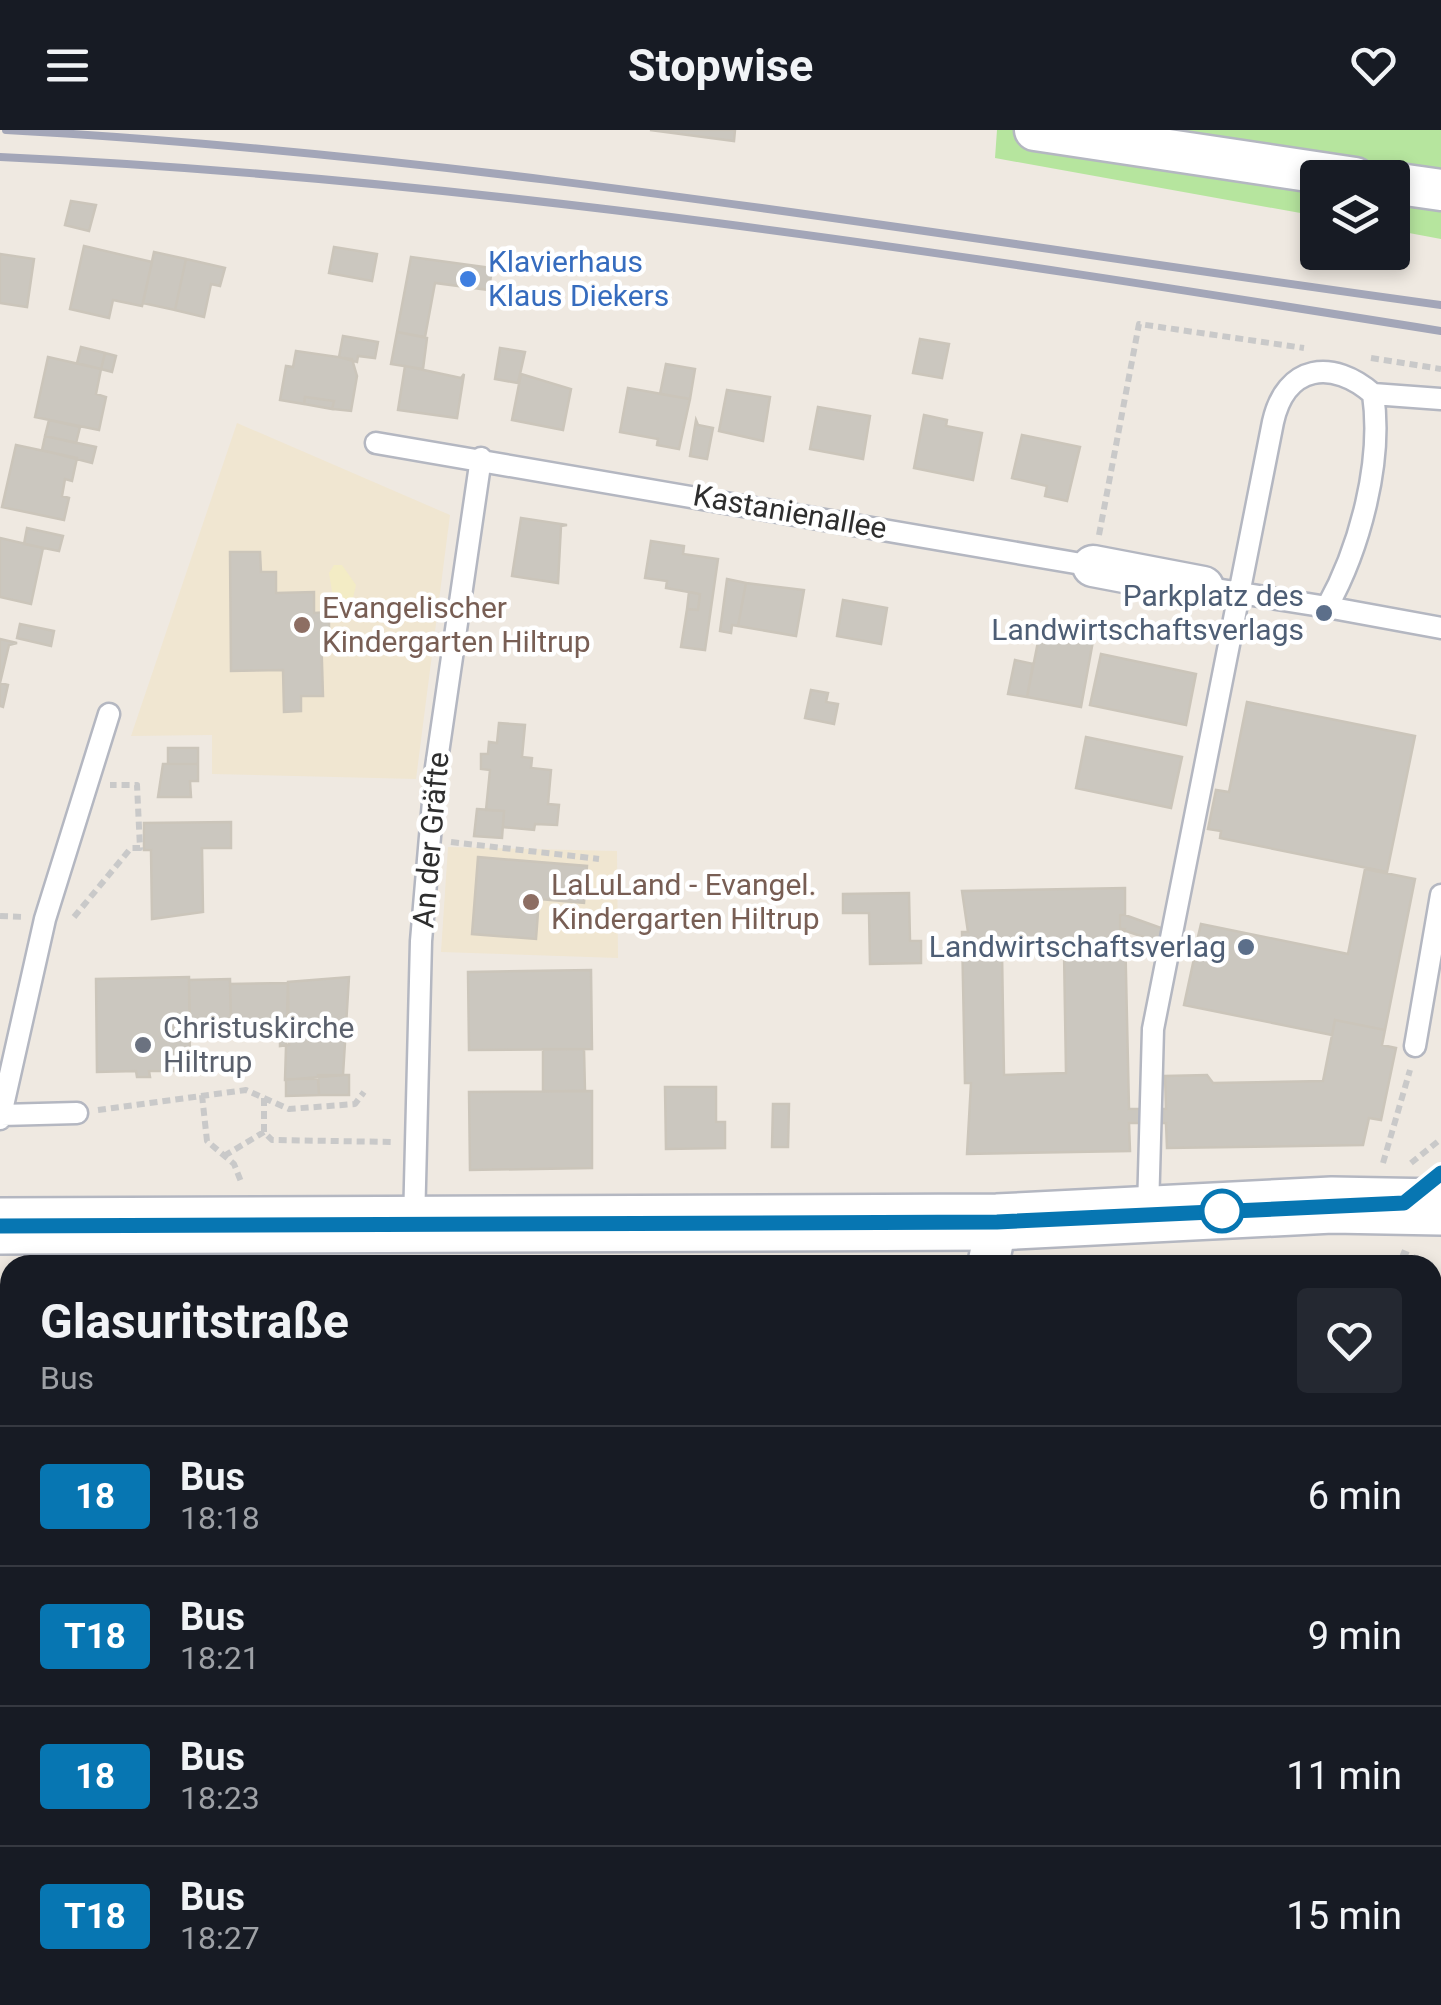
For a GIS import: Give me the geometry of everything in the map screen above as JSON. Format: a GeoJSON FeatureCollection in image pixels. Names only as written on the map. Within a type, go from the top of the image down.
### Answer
{"type":"FeatureCollection","features":[{"type":"Feature","properties":{"kind":"street"},"geometry":{"type":"LineString","coordinates":[[1034,130],[1300,170]]}},
{"type":"Feature","properties":{"kind":"street"},"geometry":{"type":"LineString","coordinates":[[1410,186],[1441,190]]}},
{"type":"Feature","properties":{"kind":"street","name":"Kastanienallee"},"geometry":{"type":"LineString","coordinates":[[1093,566],[1221,591]]}},
{"type":"Feature","properties":{"kind":"street"},"geometry":{"type":"LineString","coordinates":[[0,1226],[414,1226],[992,1244],[1148,1214],[1417,1189]]}},
{"type":"Feature","properties":{"kind":"lane"},"geometry":{"type":"LineString","coordinates":[[1148,1214],[1153,1029],[1221,591],[1276,410],[1290,385],[1318,370],[1352,376],[1374,394],[1441,398]]}},
{"type":"Feature","properties":{"kind":"lane"},"geometry":{"type":"LineString","coordinates":[[1327,607],[1348,570],[1359,537],[1377,420],[1374,394]]}},
{"type":"Feature","properties":{"kind":"lane","name":"Kastanienallee"},"geometry":{"type":"LineString","coordinates":[[376,443],[1093,566]]}},
{"type":"Feature","properties":{"kind":"lane","name":"An der Gräfte"},"geometry":{"type":"LineString","coordinates":[[414,1226],[421,941],[430,840],[481,458]]}},
{"type":"Feature","properties":{"kind":"lane"},"geometry":{"type":"LineString","coordinates":[[1221,591],[1441,628]]}},
{"type":"Feature","properties":{"kind":"lane"},"geometry":{"type":"LineString","coordinates":[[77,1113],[0,1117],[45,918],[109,714]]}},
{"type":"Feature","properties":{"kind":"lane"},"geometry":{"type":"LineString","coordinates":[[1415,1046],[1441,895]]}},
{"type":"Feature","properties":{"kind":"path"},"geometry":{"type":"LineString","coordinates":[[1093,566],[1139,324],[1309,349]]}},
{"type":"Feature","properties":{"kind":"path"},"geometry":{"type":"LineString","coordinates":[[1366,358],[1441,369]]}},
{"type":"Feature","properties":{"kind":"path"},"geometry":{"type":"LineString","coordinates":[[45,918],[71,920],[132,848],[140,848],[136,785],[86,785]]}},
{"type":"Feature","properties":{"kind":"path"},"geometry":{"type":"LineString","coordinates":[[430,840],[599,859]]}},
{"type":"Feature","properties":{"kind":"path"},"geometry":{"type":"LineString","coordinates":[[1415,1046],[1401,1112],[1383,1156],[1417,1189]]}},
{"type":"Feature","properties":{"kind":"path"},"geometry":{"type":"LineString","coordinates":[[77,1113],[246,1090],[289,1110],[315,1110],[354,1104],[364,1092]]}},
{"type":"Feature","properties":{"kind":"path"},"geometry":{"type":"LineString","coordinates":[[202,1095],[207,1141],[242,1177],[242,1186],[261,1186]]}},
{"type":"Feature","properties":{"kind":"path"},"geometry":{"type":"LineString","coordinates":[[264,1098],[264,1132],[272,1140],[416,1143]]}},
{"type":"Feature","properties":{"kind":"path"},"geometry":{"type":"LineString","coordinates":[[224,1156],[264,1132]]}},
{"type":"Feature","properties":{"kind":"shaded area","name":"Evangelischer Kindergarten Hiltrup"},"geometry":{"type":"Polygon","coordinates":[[[237,423],[450,515],[416,779],[212,774],[212,735],[131,736],[237,423]]]}},
{"type":"Feature","properties":{"kind":"shaded area","name":"LaLuLand - Evangel. Kindergarten Hiltrup"},"geometry":{"type":"Polygon","coordinates":[[[448,847],[617,851],[618,958],[441,952],[448,847]]]}},
{"type":"Feature","properties":{"kind":"green space"},"geometry":{"type":"Polygon","coordinates":[[[997,130],[1441,130],[1441,239],[1410,233],[1410,160],[1300,160],[1300,213],[995,158],[997,130]]]}},
{"type":"Feature","properties":{"kind":"sand"},"geometry":{"type":"Polygon","coordinates":[[[334,565],[342,565],[356,585],[349,615],[336,615],[329,573],[334,565]]]}},
{"type":"Feature","properties":{"kind":"building"},"geometry":{"type":"Polygon","coordinates":[[[650,130],[735,130],[734,141],[650,130]]]}},
{"type":"Feature","properties":{"kind":"building"},"geometry":{"type":"Polygon","coordinates":[[[71,201],[96,205],[89,231],[65,225],[71,201]]]}},
{"type":"Feature","properties":{"kind":"building"},"geometry":{"type":"Polygon","coordinates":[[[84,246],[152,262],[142,306],[113,300],[109,318],[70,309],[84,246]]]}},
{"type":"Feature","properties":{"kind":"building"},"geometry":{"type":"Polygon","coordinates":[[[334,247],[377,254],[372,281],[329,273],[334,247]]]}},
{"type":"Feature","properties":{"kind":"building"},"geometry":{"type":"Polygon","coordinates":[[[154,252],[186,259],[175,310],[143,303],[154,252]]]}},
{"type":"Feature","properties":{"kind":"building"},"geometry":{"type":"Polygon","coordinates":[[[0,254],[34,259],[27,307],[0,303],[0,254]]]}},
{"type":"Feature","properties":{"kind":"building"},"geometry":{"type":"Polygon","coordinates":[[[411,257],[492,268],[489,290],[435,283],[425,337],[397,332],[411,257]]]}},
{"type":"Feature","properties":{"kind":"building"},"geometry":{"type":"Polygon","coordinates":[[[186,259],[225,268],[220,286],[211,284],[204,317],[175,310],[186,259]]]}},
{"type":"Feature","properties":{"kind":"building"},"geometry":{"type":"Polygon","coordinates":[[[397,332],[427,338],[423,369],[391,364],[397,332]]]}},
{"type":"Feature","properties":{"kind":"building"},"geometry":{"type":"Polygon","coordinates":[[[343,336],[378,342],[375,358],[358,356],[357,362],[339,357],[343,336]]]}},
{"type":"Feature","properties":{"kind":"building"},"geometry":{"type":"Polygon","coordinates":[[[920,339],[949,344],[942,378],[913,373],[920,339]]]}},
{"type":"Feature","properties":{"kind":"building"},"geometry":{"type":"Polygon","coordinates":[[[81,347],[105,353],[101,369],[77,363],[81,347]]]}},
{"type":"Feature","properties":{"kind":"building"},"geometry":{"type":"Polygon","coordinates":[[[500,348],[525,352],[518,383],[495,379],[500,348]]]}},
{"type":"Feature","properties":{"kind":"building"},"geometry":{"type":"Polygon","coordinates":[[[296,351],[352,359],[357,376],[351,411],[332,409],[334,401],[305,397],[304,404],[280,400],[286,366],[293,367],[296,351]]]}},
{"type":"Feature","properties":{"kind":"building"},"geometry":{"type":"Polygon","coordinates":[[[105,353],[116,356],[112,372],[101,369],[105,353]]]}},
{"type":"Feature","properties":{"kind":"building"},"geometry":{"type":"Polygon","coordinates":[[[48,357],[101,369],[96,394],[106,397],[99,430],[35,417],[48,357]]]}},
{"type":"Feature","properties":{"kind":"building"},"geometry":{"type":"Polygon","coordinates":[[[666,364],[695,369],[690,399],[660,394],[666,364]]]}},
{"type":"Feature","properties":{"kind":"building"},"geometry":{"type":"Polygon","coordinates":[[[405,366],[461,378],[464,374],[457,418],[398,410],[405,366]]]}},
{"type":"Feature","properties":{"kind":"building"},"geometry":{"type":"Polygon","coordinates":[[[521,374],[571,389],[563,430],[512,420],[521,374]]]}},
{"type":"Feature","properties":{"kind":"building"},"geometry":{"type":"Polygon","coordinates":[[[628,388],[690,399],[679,449],[657,445],[658,439],[620,432],[628,388]]]}},
{"type":"Feature","properties":{"kind":"building"},"geometry":{"type":"Polygon","coordinates":[[[727,390],[770,397],[763,441],[719,431],[727,390]]]}},
{"type":"Feature","properties":{"kind":"building"},"geometry":{"type":"Polygon","coordinates":[[[305,397],[334,401],[332,409],[304,404],[305,397]]]}},
{"type":"Feature","properties":{"kind":"building"},"geometry":{"type":"Polygon","coordinates":[[[818,407],[870,416],[863,459],[810,449],[818,407]]]}},
{"type":"Feature","properties":{"kind":"building"},"geometry":{"type":"Polygon","coordinates":[[[924,415],[947,420],[946,426],[982,433],[973,480],[914,468],[924,415]]]}},
{"type":"Feature","properties":{"kind":"building"},"geometry":{"type":"Polygon","coordinates":[[[49,420],[80,427],[76,443],[45,436],[49,420]]]}},
{"type":"Feature","properties":{"kind":"building"},"geometry":{"type":"Polygon","coordinates":[[[696,420],[698,425],[713,428],[707,459],[690,456],[696,420]]]}},
{"type":"Feature","properties":{"kind":"building"},"geometry":{"type":"Polygon","coordinates":[[[1022,435],[1080,447],[1067,501],[1045,496],[1047,486],[1012,478],[1022,435]]]}},
{"type":"Feature","properties":{"kind":"building"},"geometry":{"type":"Polygon","coordinates":[[[45,436],[96,447],[92,463],[42,450],[45,436]]]}},
{"type":"Feature","properties":{"kind":"building"},"geometry":{"type":"Polygon","coordinates":[[[16,445],[77,458],[72,481],[65,479],[62,496],[69,498],[64,520],[2,507],[16,445]]]}},
{"type":"Feature","properties":{"kind":"building"},"geometry":{"type":"Polygon","coordinates":[[[521,518],[567,525],[561,526],[558,583],[512,576],[521,518]]]}},
{"type":"Feature","properties":{"kind":"building"},"geometry":{"type":"Polygon","coordinates":[[[27,528],[63,536],[59,551],[24,544],[27,528]]]}},
{"type":"Feature","properties":{"kind":"building"},"geometry":{"type":"Polygon","coordinates":[[[0,538],[43,548],[31,604],[0,597],[0,538]]]}},
{"type":"Feature","properties":{"kind":"building"},"geometry":{"type":"Polygon","coordinates":[[[651,541],[684,546],[683,554],[718,559],[705,650],[681,647],[687,609],[698,610],[700,594],[666,588],[667,581],[645,578],[651,541]]]}},
{"type":"Feature","properties":{"kind":"building"},"geometry":{"type":"Polygon","coordinates":[[[230,552],[260,552],[261,572],[276,572],[276,593],[314,592],[314,613],[329,612],[329,630],[321,630],[323,696],[301,696],[301,711],[284,712],[283,670],[231,671],[230,552]]]}},
{"type":"Feature","properties":{"kind":"building"},"geometry":{"type":"Polygon","coordinates":[[[727,579],[746,583],[738,626],[732,625],[731,633],[720,631],[727,579]]]}},
{"type":"Feature","properties":{"kind":"building"},"geometry":{"type":"Polygon","coordinates":[[[746,583],[804,590],[796,636],[738,626],[746,583]]]}},
{"type":"Feature","properties":{"kind":"building"},"geometry":{"type":"Polygon","coordinates":[[[689,592],[700,594],[698,610],[687,609],[689,592]]]}},
{"type":"Feature","properties":{"kind":"building"},"geometry":{"type":"Polygon","coordinates":[[[843,600],[887,608],[881,644],[837,636],[843,600]]]}},
{"type":"Feature","properties":{"kind":"building"},"geometry":{"type":"Polygon","coordinates":[[[20,624],[54,631],[51,646],[17,638],[20,624]]]}},
{"type":"Feature","properties":{"kind":"building"},"geometry":{"type":"Polygon","coordinates":[[[1040,632],[1093,641],[1081,707],[1027,697],[1040,632]]]}},
{"type":"Feature","properties":{"kind":"building"},"geometry":{"type":"Polygon","coordinates":[[[0,639],[17,643],[9,645],[0,683],[0,639]]]}},
{"type":"Feature","properties":{"kind":"building"},"geometry":{"type":"Polygon","coordinates":[[[1101,654],[1196,674],[1186,725],[1090,705],[1101,654]]]}},
{"type":"Feature","properties":{"kind":"building"},"geometry":{"type":"Polygon","coordinates":[[[1015,660],[1033,664],[1027,697],[1008,694],[1015,660]]]}},
{"type":"Feature","properties":{"kind":"building"},"geometry":{"type":"Polygon","coordinates":[[[0,683],[8,685],[3,707],[0,706],[0,683]]]}},
{"type":"Feature","properties":{"kind":"building"},"geometry":{"type":"Polygon","coordinates":[[[811,690],[828,693],[826,702],[838,704],[834,724],[805,718],[811,690]]]}},
{"type":"Feature","properties":{"kind":"building"},"geometry":{"type":"Polygon","coordinates":[[[1247,702],[1415,736],[1387,872],[1220,838],[1221,831],[1208,829],[1216,790],[1229,792],[1247,702]]]}},
{"type":"Feature","properties":{"kind":"building"},"geometry":{"type":"Polygon","coordinates":[[[499,723],[525,725],[522,757],[532,758],[531,768],[551,770],[548,804],[559,805],[557,825],[535,824],[534,830],[503,827],[504,811],[486,810],[490,770],[481,769],[481,754],[488,754],[489,742],[497,743],[499,723]]]}},
{"type":"Feature","properties":{"kind":"building"},"geometry":{"type":"Polygon","coordinates":[[[1086,737],[1182,757],[1171,808],[1076,788],[1086,737]]]}},
{"type":"Feature","properties":{"kind":"building"},"geometry":{"type":"Polygon","coordinates":[[[168,748],[198,748],[198,764],[168,764],[168,748]]]}},
{"type":"Feature","properties":{"kind":"building"},"geometry":{"type":"Polygon","coordinates":[[[163,764],[198,764],[198,781],[190,781],[191,797],[158,797],[163,764]]]}},
{"type":"Feature","properties":{"kind":"building"},"geometry":{"type":"Polygon","coordinates":[[[477,809],[504,811],[502,838],[474,836],[477,809]]]}},
{"type":"Feature","properties":{"kind":"building"},"geometry":{"type":"Polygon","coordinates":[[[231,822],[231,848],[202,848],[203,912],[152,919],[151,850],[144,850],[144,823],[231,822]]]}},
{"type":"Feature","properties":{"kind":"building"},"geometry":{"type":"Polygon","coordinates":[[[478,857],[587,866],[584,903],[539,899],[536,939],[472,934],[478,857]]]}},
{"type":"Feature","properties":{"kind":"building","name":"Landwirtschaftsverlag"},"geometry":{"type":"Polygon","coordinates":[[[1365,869],[1415,879],[1385,1030],[1335,1020],[1332,1035],[1184,1005],[1195,954],[1120,929],[1120,915],[1125,915],[1197,941],[1201,924],[1348,954],[1365,869]]]}},
{"type":"Feature","properties":{"kind":"building","name":"Landwirtschaftsverlag"},"geometry":{"type":"Polygon","coordinates":[[[1125,888],[1125,915],[1120,915],[1120,929],[1125,929],[1129,1109],[1166,1109],[1165,1076],[1207,1075],[1213,1083],[1323,1081],[1335,1020],[1385,1030],[1382,1045],[1396,1048],[1381,1120],[1369,1118],[1363,1145],[1167,1148],[1166,1123],[1129,1123],[1130,1151],[967,1154],[971,1083],[965,1083],[962,932],[968,932],[962,891],[1125,888]],[[1064,951],[1002,952],[1004,1075],[1066,1073],[1064,951]]]}},
{"type":"Feature","properties":{"kind":"building"},"geometry":{"type":"Polygon","coordinates":[[[909,893],[910,941],[921,941],[921,963],[870,964],[869,913],[843,913],[843,894],[909,893]]]}},
{"type":"Feature","properties":{"kind":"building"},"geometry":{"type":"Polygon","coordinates":[[[591,970],[592,1049],[469,1050],[468,972],[591,970]]]}},
{"type":"Feature","properties":{"kind":"building","name":"Christuskirche Hiltrup"},"geometry":{"type":"Polygon","coordinates":[[[189,977],[190,1071],[149,1071],[150,1077],[137,1077],[136,1071],[97,1072],[96,979],[189,977]]]}},
{"type":"Feature","properties":{"kind":"building"},"geometry":{"type":"Polygon","coordinates":[[[349,977],[343,1075],[285,1080],[288,982],[349,977]]]}},
{"type":"Feature","properties":{"kind":"building"},"geometry":{"type":"Polygon","coordinates":[[[230,979],[231,1019],[190,1020],[189,980],[230,979]]]}},
{"type":"Feature","properties":{"kind":"building"},"geometry":{"type":"Polygon","coordinates":[[[288,983],[289,1045],[280,1046],[280,1024],[231,1025],[230,984],[288,983]]]}},
{"type":"Feature","properties":{"kind":"building"},"geometry":{"type":"Polygon","coordinates":[[[543,1049],[584,1049],[585,1091],[543,1091],[543,1049]]]}},
{"type":"Feature","properties":{"kind":"building"},"geometry":{"type":"Polygon","coordinates":[[[318,1075],[349,1075],[349,1095],[319,1095],[318,1075]]]}},
{"type":"Feature","properties":{"kind":"building"},"geometry":{"type":"Polygon","coordinates":[[[286,1079],[318,1079],[319,1095],[286,1096],[286,1079]]]}},
{"type":"Feature","properties":{"kind":"building"},"geometry":{"type":"Polygon","coordinates":[[[665,1087],[716,1087],[716,1122],[725,1122],[725,1148],[666,1149],[665,1087]]]}},
{"type":"Feature","properties":{"kind":"building"},"geometry":{"type":"Polygon","coordinates":[[[592,1091],[592,1168],[470,1170],[469,1092],[592,1091]]]}},
{"type":"Feature","properties":{"kind":"building"},"geometry":{"type":"Polygon","coordinates":[[[773,1104],[789,1104],[788,1147],[772,1147],[773,1104]]]}},
{"type":"Feature","properties":{"kind":"railway"},"geometry":{"type":"LineString","coordinates":[[6,130],[186,142],[546,180],[1441,305]]}},
{"type":"Feature","properties":{"kind":"railway"},"geometry":{"type":"LineString","coordinates":[[0,157],[362,183],[542,202],[903,248],[1441,331]]}},
{"type":"Feature","properties":{"kind":"bus line","name":"18"},"geometry":{"type":"LineString","coordinates":[[0,1226],[997,1222],[1404,1203],[1441,1173]]}},
{"type":"Feature","properties":{"kind":"place","name":"Klavierhaus Klaus Diekers"},"geometry":{"type":"Point","coordinates":[468,279]}},
{"type":"Feature","properties":{"kind":"place","name":"Parkplatz des Landwirtschaftsverlags"},"geometry":{"type":"Point","coordinates":[1324,613]}},
{"type":"Feature","properties":{"kind":"place","name":"Evangelischer Kindergarten Hiltrup"},"geometry":{"type":"Point","coordinates":[302,625]}},
{"type":"Feature","properties":{"kind":"place","name":"LaLuLand - Evangel. Kindergarten Hiltrup"},"geometry":{"type":"Point","coordinates":[531,902]}},
{"type":"Feature","properties":{"kind":"place","name":"Landwirtschaftsverlag"},"geometry":{"type":"Point","coordinates":[1246,947]}},
{"type":"Feature","properties":{"kind":"place","name":"Christuskirche Hiltrup"},"geometry":{"type":"Point","coordinates":[143,1045]}}]}
